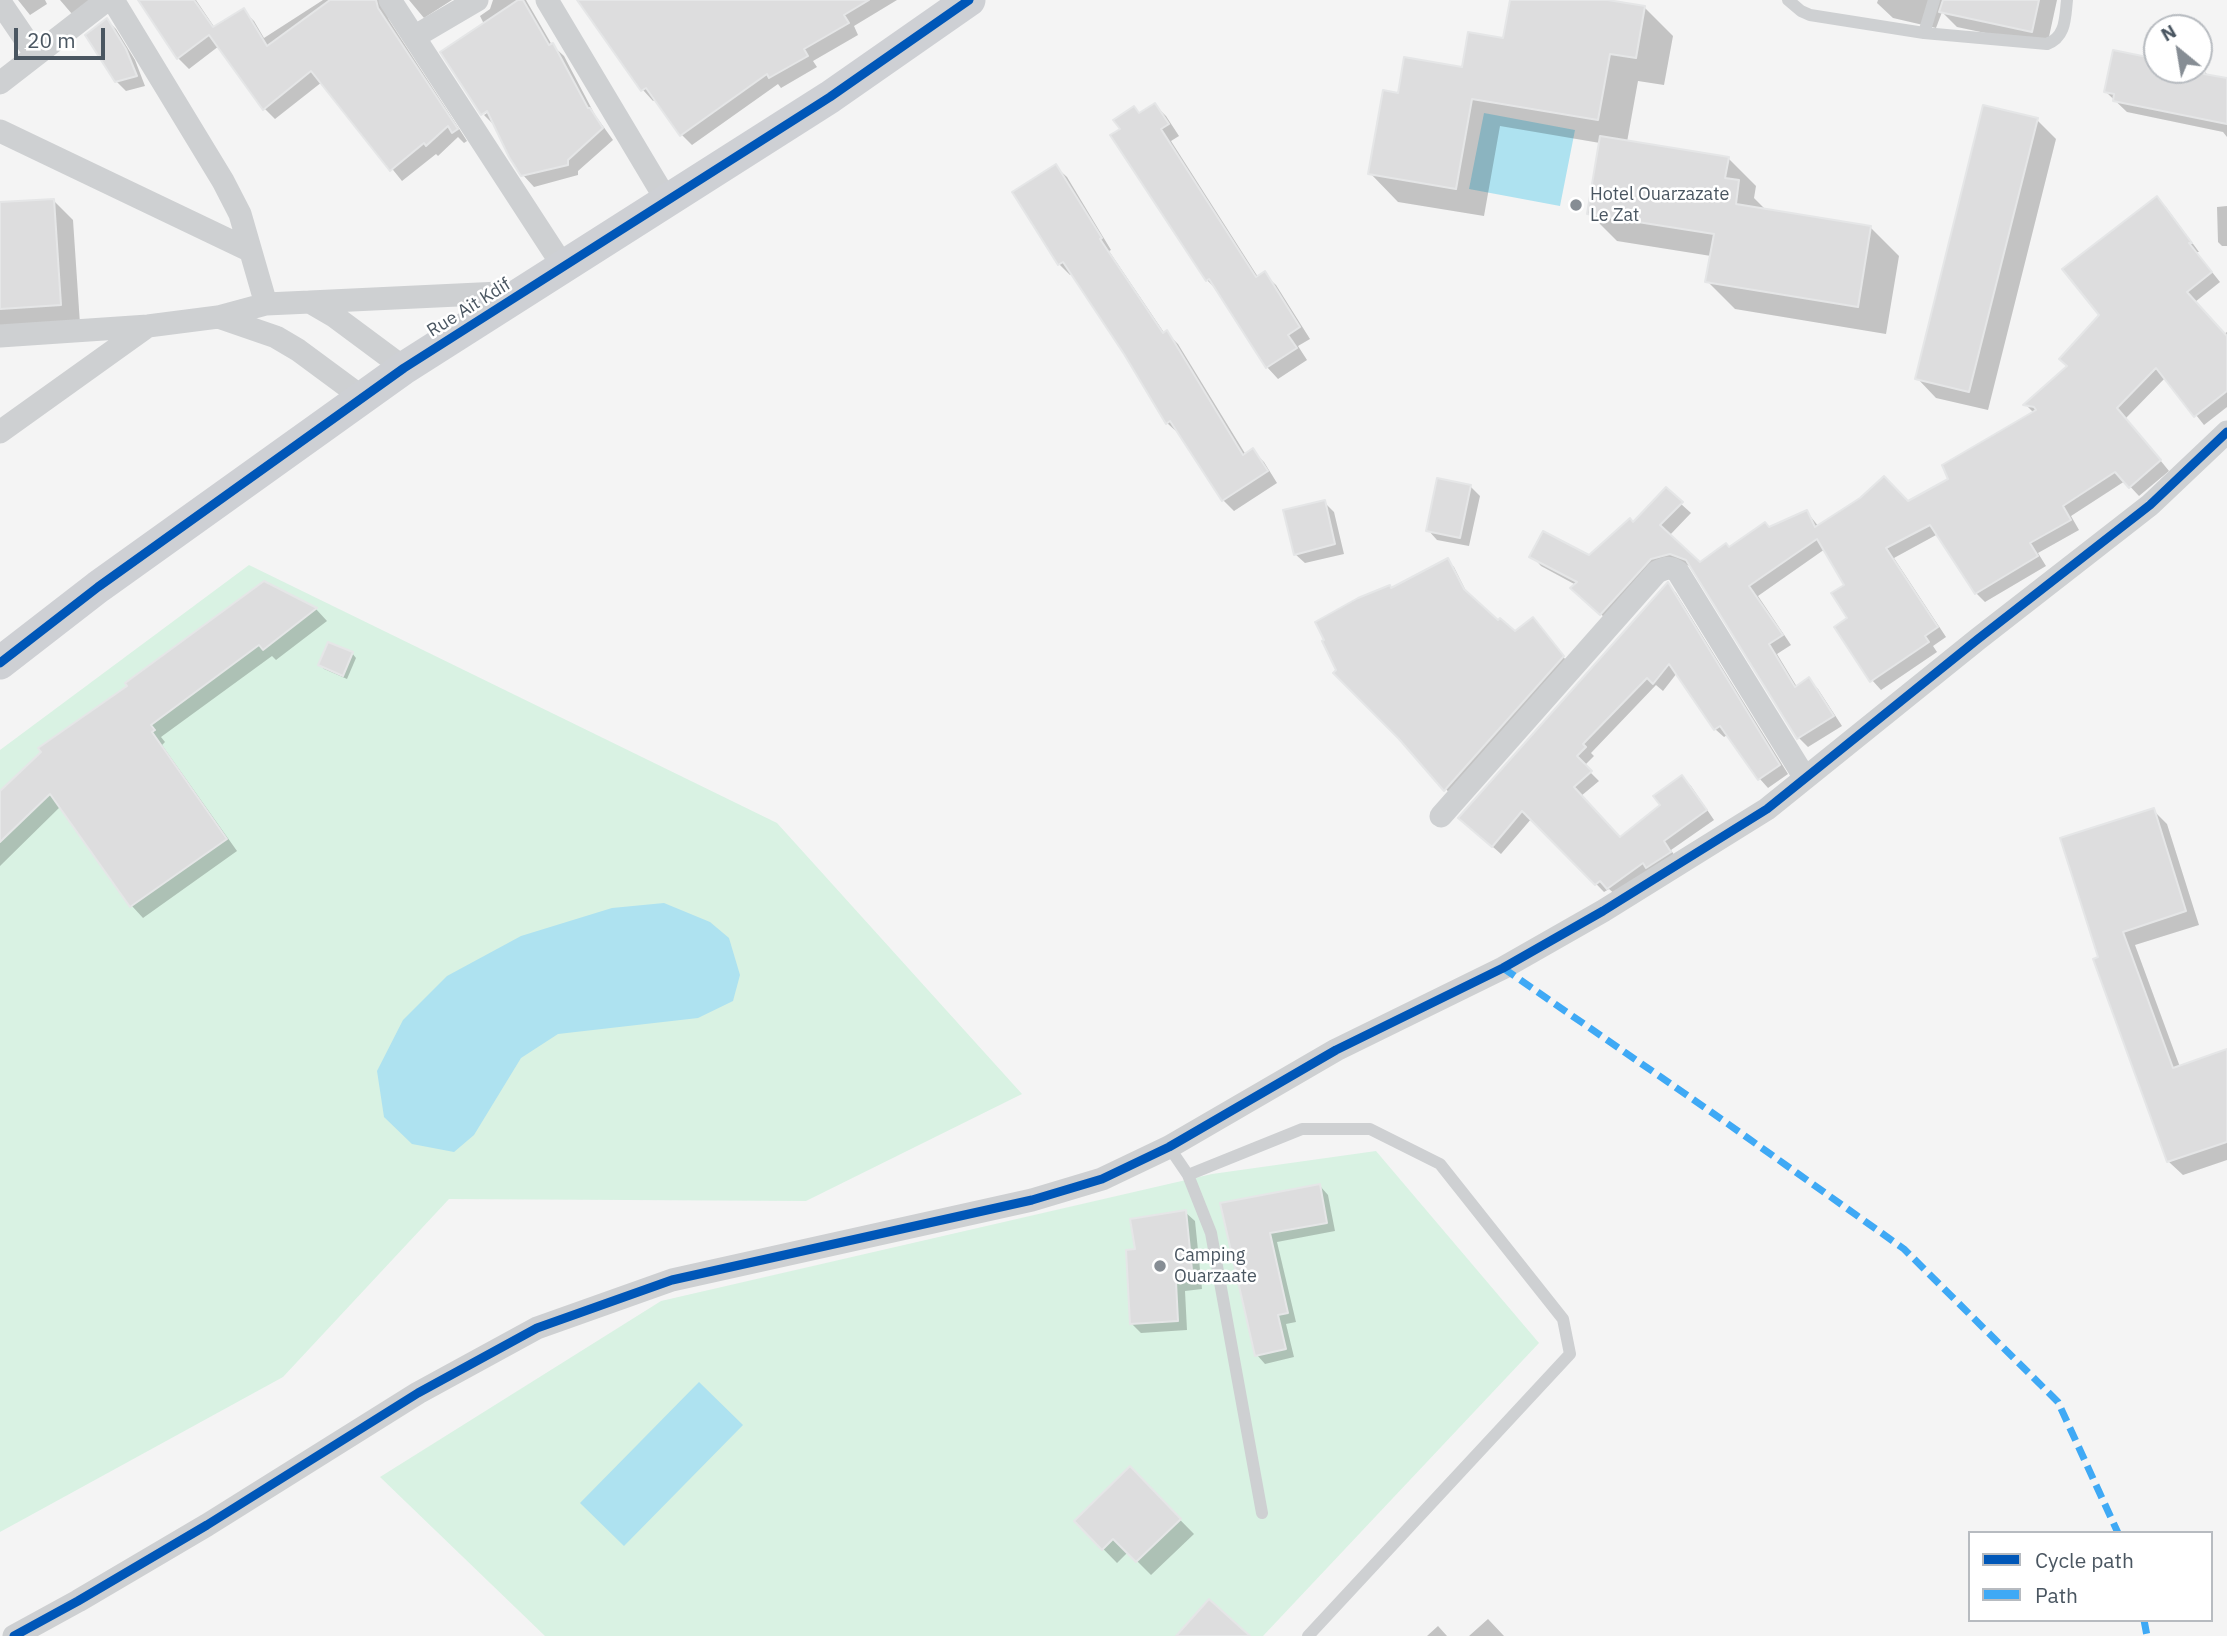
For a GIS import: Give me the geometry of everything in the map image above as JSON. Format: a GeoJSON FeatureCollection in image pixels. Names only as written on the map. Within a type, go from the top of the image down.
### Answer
{"type":"FeatureCollection","features":[{"type":"Feature","properties":{"kind":"street"},"geometry":{"type":"LineString","coordinates":[[0,83],[107,0]]}},
{"type":"Feature","properties":{"kind":"street"},"geometry":{"type":"LineString","coordinates":[[113,0],[223,180],[240,214],[266,304]]}},
{"type":"Feature","properties":{"kind":"street"},"geometry":{"type":"LineString","coordinates":[[390,0],[563,266]]}},
{"type":"Feature","properties":{"kind":"street"},"geometry":{"type":"LineString","coordinates":[[414,37],[477,0]]}},
{"type":"Feature","properties":{"kind":"street"},"geometry":{"type":"LineString","coordinates":[[547,0],[667,201]]}},
{"type":"Feature","properties":{"kind":"street","name":"Rue Ait Kdif"},"geometry":{"type":"LineString","coordinates":[[0,663],[99,587],[404,368],[831,97],[969,0]]}},
{"type":"Feature","properties":{"kind":"street"},"geometry":{"type":"LineString","coordinates":[[0,2],[36,55]]}},
{"type":"Feature","properties":{"kind":"street"},"geometry":{"type":"LineString","coordinates":[[0,131],[249,250]]}},
{"type":"Feature","properties":{"kind":"street"},"geometry":{"type":"LineString","coordinates":[[0,336],[148,326],[218,317],[266,304],[524,292]]}},
{"type":"Feature","properties":{"kind":"street"},"geometry":{"type":"LineString","coordinates":[[310,302],[334,316],[404,368]]}},
{"type":"Feature","properties":{"kind":"street"},"geometry":{"type":"LineString","coordinates":[[218,317],[276,337],[299,350],[363,398]]}},
{"type":"Feature","properties":{"kind":"street"},"geometry":{"type":"LineString","coordinates":[[0,432],[148,326]]}},
{"type":"Feature","properties":{"kind":"street"},"geometry":{"type":"LineString","coordinates":[[14,1636],[207,1525],[418,1393],[537,1328],[672,1280],[1032,1200],[1102,1179],[1169,1147],[1336,1050],[1503,968],[1603,911],[1767,809],[2150,505],[2227,432]]}},
{"type":"Feature","properties":{"kind":"street"},"geometry":{"type":"LineString","coordinates":[[1441,816],[1657,572],[1664,568],[1678,572],[1805,778]]}},
{"type":"Feature","properties":{"kind":"lane"},"geometry":{"type":"LineString","coordinates":[[1788,0],[1810,15],[1924,33],[2047,44],[2056,41],[2062,33],[2067,0]]}},
{"type":"Feature","properties":{"kind":"lane"},"geometry":{"type":"LineString","coordinates":[[1924,33],[1934,0]]}},
{"type":"Feature","properties":{"kind":"lane"},"geometry":{"type":"LineString","coordinates":[[1188,1175],[1302,1129],[1370,1129],[1440,1164],[1563,1319],[1570,1354],[1308,1636]]}},
{"type":"Feature","properties":{"kind":"lane"},"geometry":{"type":"LineString","coordinates":[[1169,1147],[1188,1175],[1211,1233],[1262,1513]]}},
{"type":"Feature","properties":{"kind":"green space"},"geometry":{"type":"Polygon","coordinates":[[[249,565],[777,823],[1022,1094],[806,1201],[449,1199],[283,1377],[0,1532],[0,750],[249,565]]]}},
{"type":"Feature","properties":{"kind":"green space"},"geometry":{"type":"Polygon","coordinates":[[[1376,1151],[1539,1343],[1263,1636],[545,1636],[380,1477],[661,1301],[1212,1174],[1376,1151]]]}},
{"type":"Feature","properties":{"kind":"water"},"geometry":{"type":"Polygon","coordinates":[[[1484,113],[1575,130],[1560,206],[1469,189],[1484,113]]]}},
{"type":"Feature","properties":{"kind":"water"},"geometry":{"type":"Polygon","coordinates":[[[664,903],[710,922],[729,938],[740,975],[733,1001],[698,1018],[558,1034],[521,1058],[474,1135],[454,1152],[412,1144],[384,1117],[377,1071],[403,1020],[447,976],[521,936],[612,908],[664,903]]]}},
{"type":"Feature","properties":{"kind":"water"},"geometry":{"type":"Polygon","coordinates":[[[699,1382],[743,1425],[624,1546],[580,1503],[699,1382]]]}},
{"type":"Feature","properties":{"kind":"building"},"geometry":{"type":"Polygon","coordinates":[[[138,0],[194,0],[213,27],[244,8],[267,46],[330,0],[376,0],[378,8],[458,129],[452,133],[448,126],[426,146],[424,143],[390,171],[311,71],[263,110],[209,35],[177,59],[138,0]]]}},
{"type":"Feature","properties":{"kind":"building"},"geometry":{"type":"Polygon","coordinates":[[[518,0],[523,0],[549,45],[553,43],[588,108],[603,128],[568,160],[568,165],[521,176],[487,111],[481,115],[440,52],[518,0]]]}},
{"type":"Feature","properties":{"kind":"building"},"geometry":{"type":"Polygon","coordinates":[[[577,0],[869,0],[844,15],[849,23],[804,49],[808,56],[769,78],[767,74],[680,136],[646,88],[641,91],[577,0]]]}},
{"type":"Feature","properties":{"kind":"building"},"geometry":{"type":"Polygon","coordinates":[[[1510,0],[1608,0],[1645,6],[1636,58],[1610,54],[1598,120],[1472,99],[1456,189],[1368,174],[1383,90],[1398,93],[1404,57],[1462,67],[1468,32],[1503,38],[1510,0]]]}},
{"type":"Feature","properties":{"kind":"building"},"geometry":{"type":"Polygon","coordinates":[[[1943,0],[2039,0],[2032,32],[1939,12],[1943,0]]]}},
{"type":"Feature","properties":{"kind":"building"},"geometry":{"type":"Polygon","coordinates":[[[107,18],[126,49],[137,76],[115,82],[85,35],[107,18]]]}},
{"type":"Feature","properties":{"kind":"building"},"geometry":{"type":"Polygon","coordinates":[[[2113,50],[2143,56],[2143,84],[2213,84],[2213,76],[2227,78],[2227,124],[2113,101],[2114,94],[2104,92],[2113,50]]]}},
{"type":"Feature","properties":{"kind":"building"},"geometry":{"type":"Polygon","coordinates":[[[1155,103],[1169,124],[1161,129],[1256,277],[1265,271],[1300,327],[1288,335],[1297,348],[1266,368],[1209,279],[1206,281],[1110,135],[1120,129],[1113,120],[1134,106],[1139,113],[1155,103]]]}},
{"type":"Feature","properties":{"kind":"building"},"geometry":{"type":"Polygon","coordinates":[[[1983,105],[2038,118],[1969,392],[1915,379],[1983,105]]]}},
{"type":"Feature","properties":{"kind":"building"},"geometry":{"type":"Polygon","coordinates":[[[1600,136],[1729,157],[1725,178],[1739,180],[1736,204],[1871,226],[1858,307],[1705,282],[1714,234],[1587,214],[1600,136]]]}},
{"type":"Feature","properties":{"kind":"building"},"geometry":{"type":"Polygon","coordinates":[[[1056,164],[1102,238],[1100,239],[1163,333],[1167,330],[1243,455],[1253,448],[1268,471],[1222,501],[1170,421],[1166,424],[1124,354],[1063,262],[1058,265],[1012,192],[1056,164]]]}},
{"type":"Feature","properties":{"kind":"building"},"geometry":{"type":"Polygon","coordinates":[[[2157,196],[2212,272],[2187,292],[2227,336],[2227,391],[2194,417],[2156,368],[2117,408],[2161,460],[2129,488],[2115,472],[2063,506],[2071,520],[2030,543],[2038,556],[1975,594],[1930,525],[1886,548],[1938,627],[1925,636],[1929,642],[1870,682],[1834,627],[1847,618],[1831,593],[1844,585],[1817,539],[1749,586],[1783,635],[1769,644],[1795,687],[1809,677],[1834,716],[1797,739],[1686,560],[1670,554],[1651,559],[1600,615],[1570,588],[1577,582],[1529,557],[1543,531],[1589,555],[1630,518],[1633,522],[1666,487],[1683,502],[1660,525],[1700,562],[1726,543],[1729,547],[1765,522],[1769,527],[1807,510],[1815,527],[1860,498],[1884,476],[1908,501],[1948,479],[1942,465],[2036,410],[2023,405],[2067,366],[2059,359],[2099,315],[2062,269],[2157,196]]]}},
{"type":"Feature","properties":{"kind":"building"},"geometry":{"type":"Polygon","coordinates":[[[54,199],[61,305],[0,309],[0,202],[54,199]]]}},
{"type":"Feature","properties":{"kind":"building"},"geometry":{"type":"Polygon","coordinates":[[[1437,478],[1471,485],[1460,538],[1426,531],[1437,478]]]}},
{"type":"Feature","properties":{"kind":"building"},"geometry":{"type":"Polygon","coordinates":[[[1325,500],[1335,544],[1294,555],[1283,510],[1325,500]]]}},
{"type":"Feature","properties":{"kind":"building"},"geometry":{"type":"Polygon","coordinates":[[[1448,558],[1464,589],[1498,620],[1500,618],[1515,631],[1533,617],[1564,656],[1444,791],[1399,739],[1333,673],[1336,670],[1315,622],[1358,598],[1390,585],[1391,588],[1448,558]]]}},
{"type":"Feature","properties":{"kind":"building"},"geometry":{"type":"Polygon","coordinates":[[[264,581],[317,608],[263,650],[259,645],[151,725],[155,730],[152,732],[227,839],[130,907],[50,794],[0,842],[0,791],[41,752],[38,748],[127,686],[125,683],[264,581]]]}},
{"type":"Feature","properties":{"kind":"building"},"geometry":{"type":"Polygon","coordinates":[[[1668,582],[1780,765],[1758,780],[1720,726],[1714,730],[1669,664],[1653,684],[1647,678],[1583,744],[1586,747],[1577,756],[1592,771],[1574,787],[1620,837],[1660,805],[1653,796],[1682,775],[1707,810],[1664,841],[1671,852],[1646,868],[1643,863],[1607,889],[1600,881],[1595,885],[1522,811],[1492,847],[1458,818],[1668,582]]]}},
{"type":"Feature","properties":{"kind":"building"},"geometry":{"type":"Polygon","coordinates":[[[328,642],[353,652],[343,676],[318,665],[328,642]]]}},
{"type":"Feature","properties":{"kind":"building"},"geometry":{"type":"Polygon","coordinates":[[[2154,808],[2186,911],[2123,932],[2173,1068],[2227,1049],[2227,1142],[2167,1162],[2093,959],[2098,957],[2060,838],[2154,808]]]}},
{"type":"Feature","properties":{"kind":"building"},"geometry":{"type":"Polygon","coordinates":[[[1320,1184],[1327,1223],[1270,1233],[1288,1313],[1278,1315],[1286,1349],[1255,1356],[1220,1203],[1320,1184]]]}},
{"type":"Feature","properties":{"kind":"building"},"geometry":{"type":"Polygon","coordinates":[[[1186,1210],[1193,1280],[1176,1282],[1178,1321],[1130,1324],[1126,1250],[1135,1249],[1130,1219],[1186,1210]]]}},
{"type":"Feature","properties":{"kind":"building"},"geometry":{"type":"Polygon","coordinates":[[[1130,1466],[1181,1519],[1136,1562],[1113,1539],[1102,1550],[1074,1521],[1130,1466]]]}},
{"type":"Feature","properties":{"kind":"building"},"geometry":{"type":"Polygon","coordinates":[[[1209,1599],[1250,1636],[1176,1636],[1209,1599]]]}},
{"type":"Feature","properties":{"kind":"marked path"},"geometry":{"type":"LineString","coordinates":[[1503,968],[1904,1249],[2058,1402],[2117,1531]]}},
{"type":"Feature","properties":{"kind":"marked path"},"geometry":{"type":"LineString","coordinates":[[2144,1622],[2147,1636]]}},
{"type":"Feature","properties":{"kind":"cycle path"},"geometry":{"type":"LineString","coordinates":[[0,663],[98,587],[404,368],[830,97],[969,0]]}},
{"type":"Feature","properties":{"kind":"cycle path"},"geometry":{"type":"LineString","coordinates":[[14,1636],[207,1525],[418,1393],[537,1328],[672,1280],[1032,1200],[1102,1179],[1169,1147],[1336,1050],[1503,968],[1603,911],[1767,809],[2150,505],[2227,432]]}},
{"type":"Feature","properties":{"kind":"place","name":"Hotel Ouarzazate Le Zat"},"geometry":{"type":"Point","coordinates":[1576,205]}},
{"type":"Feature","properties":{"kind":"place","name":"Camping Ouarzaate"},"geometry":{"type":"Point","coordinates":[1160,1266]}}]}
